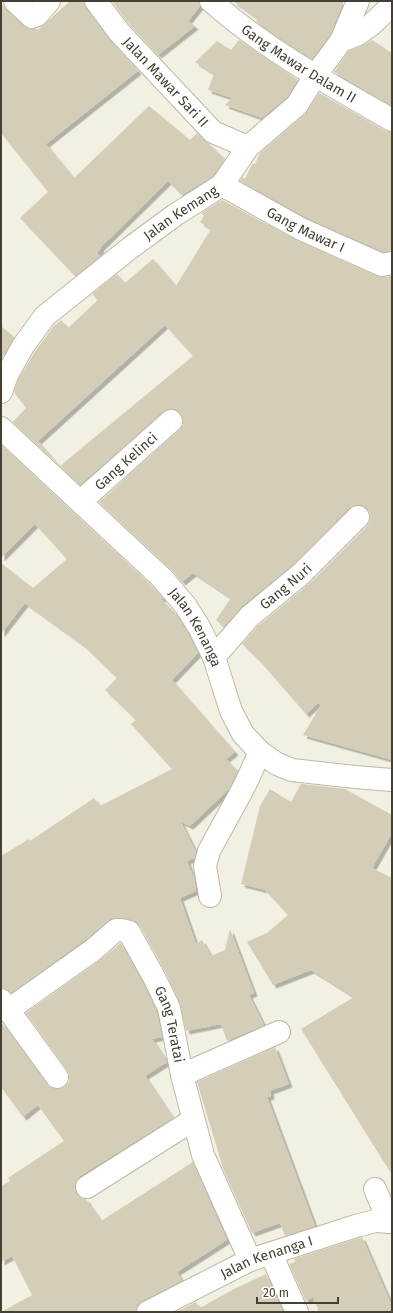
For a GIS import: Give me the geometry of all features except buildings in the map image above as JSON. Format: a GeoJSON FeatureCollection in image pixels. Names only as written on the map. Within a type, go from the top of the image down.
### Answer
{"type":"FeatureCollection","features":[{"type":"Feature","properties":{"kind":"street"},"geometry":{"type":"LineString","coordinates":[[15,1],[32,17],[37,15],[49,1]]}},
{"type":"Feature","properties":{"kind":"street","name":"Jalan Mawar Sari II"},"geometry":{"type":"LineString","coordinates":[[96,1],[119,32],[213,132],[248,147]]}},
{"type":"Feature","properties":{"kind":"street","name":"Gang Mawar Dalam II"},"geometry":{"type":"LineString","coordinates":[[211,1],[234,21],[315,76],[392,120]]}},
{"type":"Feature","properties":{"kind":"street","name":"Jalan Kemang"},"geometry":{"type":"LineString","coordinates":[[1,392],[7,375],[23,346],[45,316],[130,248],[175,215],[222,185],[248,147],[297,105],[315,76],[341,41],[358,1]]}},
{"type":"Feature","properties":{"kind":"street"},"geometry":{"type":"LineString","coordinates":[[341,41],[358,34],[371,25],[392,5]]}},
{"type":"Feature","properties":{"kind":"street","name":"Gang Mawar I"},"geometry":{"type":"LineString","coordinates":[[222,185],[301,229],[382,265],[392,263]]}},
{"type":"Feature","properties":{"kind":"street","name":"Gang Kelinci"},"geometry":{"type":"LineString","coordinates":[[81,501],[171,421]]}},
{"type":"Feature","properties":{"kind":"street","name":"Jalan Kenanga"},"geometry":{"type":"LineString","coordinates":[[1,428],[162,578],[185,605],[199,627],[214,657],[234,717],[243,734],[260,752],[277,764],[292,770],[392,780]]}},
{"type":"Feature","properties":{"kind":"street","name":"Gang Nuri"},"geometry":{"type":"LineString","coordinates":[[214,657],[250,616],[301,574],[358,517]]}},
{"type":"Feature","properties":{"kind":"street"},"geometry":{"type":"LineString","coordinates":[[210,896],[205,866],[209,851],[245,785],[260,752]]}},
{"type":"Feature","properties":{"kind":"street","name":"Gang Teratai"},"geometry":{"type":"LineString","coordinates":[[4,1006],[93,950],[116,930],[129,932],[149,968],[168,1008],[182,1075],[203,1155],[250,1260]]}},
{"type":"Feature","properties":{"kind":"street"},"geometry":{"type":"LineString","coordinates":[[4,1006],[57,1077]]}},
{"type":"Feature","properties":{"kind":"street"},"geometry":{"type":"LineString","coordinates":[[182,1075],[279,1032]]}},
{"type":"Feature","properties":{"kind":"street"},"geometry":{"type":"LineString","coordinates":[[87,1187],[193,1120]]}},
{"type":"Feature","properties":{"kind":"street"},"geometry":{"type":"LineString","coordinates":[[375,1190],[378,1223]]}},
{"type":"Feature","properties":{"kind":"street","name":"Jalan Kenanga I"},"geometry":{"type":"LineString","coordinates":[[161,1309],[250,1260],[378,1223]]}},
{"type":"Feature","properties":{"kind":"street"},"geometry":{"type":"LineString","coordinates":[[271,1254],[298,1312]]}}]}
